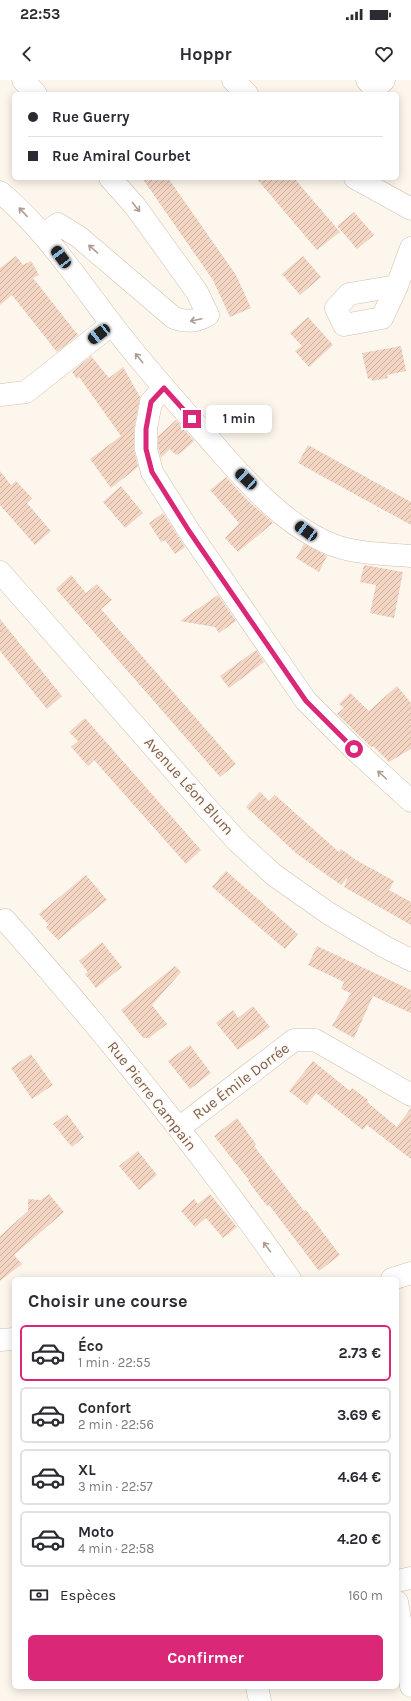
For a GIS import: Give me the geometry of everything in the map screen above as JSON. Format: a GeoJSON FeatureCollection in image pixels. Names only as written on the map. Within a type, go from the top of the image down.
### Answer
{"type":"FeatureCollection","features":[{"type":"Feature","properties":{"kind":"street"},"geometry":{"type":"LineString","coordinates":[[24,80],[34,92]]}},
{"type":"Feature","properties":{"kind":"street"},"geometry":{"type":"LineString","coordinates":[[233,80],[245,92]]}},
{"type":"Feature","properties":{"kind":"street"},"geometry":{"type":"LineString","coordinates":[[367,80],[375,89],[384,80]]}},
{"type":"Feature","properties":{"kind":"street"},"geometry":{"type":"LineString","coordinates":[[44,235],[58,224],[79,237],[174,318],[186,322],[199,320],[208,315],[197,292],[135,206],[112,180]]}},
{"type":"Feature","properties":{"kind":"street"},"geometry":{"type":"LineString","coordinates":[[359,180],[411,209]]}},
{"type":"Feature","properties":{"kind":"street"},"geometry":{"type":"LineString","coordinates":[[0,192],[18,207],[44,235],[112,324],[164,388],[238,472],[276,509],[306,531],[334,545],[358,550],[411,556]]}},
{"type":"Feature","properties":{"kind":"street"},"geometry":{"type":"LineString","coordinates":[[397,286],[411,248]]}},
{"type":"Feature","properties":{"kind":"street"},"geometry":{"type":"LineString","coordinates":[[0,395],[26,392],[112,324]]}},
{"type":"Feature","properties":{"kind":"street"},"geometry":{"type":"LineString","coordinates":[[164,388],[151,402],[146,429],[146,449],[152,472],[189,531],[306,701],[354,749],[411,801]]}},
{"type":"Feature","properties":{"kind":"street","name":"Avenue Léon Blum"},"geometry":{"type":"LineString","coordinates":[[0,572],[208,809],[262,864],[274,875],[328,913],[385,948],[411,960]]}},
{"type":"Feature","properties":{"kind":"street","name":"Rue Pierre Campain"},"geometry":{"type":"LineString","coordinates":[[5,920],[67,989],[180,1128],[289,1277]]}},
{"type":"Feature","properties":{"kind":"street","name":"Rue Émile Dorrée"},"geometry":{"type":"LineString","coordinates":[[180,1128],[294,1040],[315,1040],[411,1095]]}},
{"type":"Feature","properties":{"kind":"street"},"geometry":{"type":"LineString","coordinates":[[398,1277],[411,1273]]}},
{"type":"Feature","properties":{"kind":"street"},"geometry":{"type":"LineString","coordinates":[[0,1340],[12,1339]]}},
{"type":"Feature","properties":{"kind":"street"},"geometry":{"type":"LineString","coordinates":[[399,1581],[411,1578]]}},
{"type":"Feature","properties":{"kind":"street"},"geometry":{"type":"LineString","coordinates":[[399,1614],[411,1686]]}},
{"type":"Feature","properties":{"kind":"street"},"geometry":{"type":"LineString","coordinates":[[257,1689],[260,1701]]}},
{"type":"Feature","properties":{"kind":"building"},"geometry":{"type":"Polygon","coordinates":[[[143,180],[169,180],[236,275],[251,308],[230,317],[213,280],[143,180]]]}},
{"type":"Feature","properties":{"kind":"building"},"geometry":{"type":"Polygon","coordinates":[[[258,180],[296,180],[340,232],[317,250],[258,180]]]}},
{"type":"Feature","properties":{"kind":"building"},"geometry":{"type":"Polygon","coordinates":[[[354,212],[374,235],[357,249],[337,226],[354,212]]]}},
{"type":"Feature","properties":{"kind":"building"},"geometry":{"type":"Polygon","coordinates":[[[16,256],[23,265],[31,261],[39,275],[33,278],[78,335],[57,352],[12,295],[0,305],[0,268],[16,256]]]}},
{"type":"Feature","properties":{"kind":"building"},"geometry":{"type":"Polygon","coordinates":[[[303,256],[321,277],[300,295],[282,274],[303,256]]]}},
{"type":"Feature","properties":{"kind":"building"},"geometry":{"type":"Polygon","coordinates":[[[308,317],[333,345],[309,367],[295,351],[302,346],[290,333],[308,317]]]}},
{"type":"Feature","properties":{"kind":"building"},"geometry":{"type":"Polygon","coordinates":[[[401,346],[406,371],[387,375],[388,378],[372,381],[372,378],[368,379],[362,353],[401,346]]]}},
{"type":"Feature","properties":{"kind":"building"},"geometry":{"type":"Polygon","coordinates":[[[91,356],[109,378],[123,367],[140,397],[134,429],[134,449],[138,467],[111,488],[90,459],[121,436],[79,377],[77,379],[72,372],[91,356]]]}},
{"type":"Feature","properties":{"kind":"building"},"geometry":{"type":"Polygon","coordinates":[[[176,420],[194,441],[182,452],[176,455],[170,449],[161,458],[158,447],[158,436],[176,420]]]}},
{"type":"Feature","properties":{"kind":"building"},"geometry":{"type":"Polygon","coordinates":[[[308,445],[411,502],[411,525],[298,463],[308,445]]]}},
{"type":"Feature","properties":{"kind":"building"},"geometry":{"type":"Polygon","coordinates":[[[0,471],[11,485],[16,481],[32,498],[27,503],[51,531],[35,545],[0,505],[0,471]]]}},
{"type":"Feature","properties":{"kind":"building"},"geometry":{"type":"Polygon","coordinates":[[[226,477],[247,500],[273,523],[238,552],[225,538],[239,523],[210,490],[226,477]]]}},
{"type":"Feature","properties":{"kind":"building"},"geometry":{"type":"Polygon","coordinates":[[[121,486],[143,513],[125,528],[103,502],[121,486]]]}},
{"type":"Feature","properties":{"kind":"building"},"geometry":{"type":"Polygon","coordinates":[[[163,513],[185,547],[175,554],[165,540],[161,542],[149,523],[163,513]]]}},
{"type":"Feature","properties":{"kind":"building"},"geometry":{"type":"Polygon","coordinates":[[[304,544],[327,556],[319,572],[296,558],[304,544]]]}},
{"type":"Feature","properties":{"kind":"building"},"geometry":{"type":"Polygon","coordinates":[[[364,565],[403,572],[394,618],[370,613],[376,585],[360,582],[364,565]]]}},
{"type":"Feature","properties":{"kind":"building"},"geometry":{"type":"Polygon","coordinates":[[[71,575],[86,593],[97,584],[112,600],[101,609],[236,764],[220,777],[56,589],[71,575]]]}},
{"type":"Feature","properties":{"kind":"building"},"geometry":{"type":"Polygon","coordinates":[[[218,595],[236,621],[219,633],[215,627],[180,621],[218,595]]]}},
{"type":"Feature","properties":{"kind":"building"},"geometry":{"type":"Polygon","coordinates":[[[0,619],[62,696],[47,709],[0,651],[0,619]]]}},
{"type":"Feature","properties":{"kind":"building"},"geometry":{"type":"Polygon","coordinates":[[[256,650],[264,662],[229,688],[220,676],[256,650]]]}},
{"type":"Feature","properties":{"kind":"building"},"geometry":{"type":"Polygon","coordinates":[[[397,686],[411,703],[411,749],[389,762],[337,714],[344,708],[339,704],[350,693],[369,711],[397,686]]]}},
{"type":"Feature","properties":{"kind":"building"},"geometry":{"type":"Polygon","coordinates":[[[85,718],[201,850],[186,864],[94,760],[88,766],[71,747],[78,741],[69,732],[85,718]]]}},
{"type":"Feature","properties":{"kind":"building"},"geometry":{"type":"Polygon","coordinates":[[[260,792],[269,801],[275,795],[339,852],[341,849],[356,860],[394,881],[389,890],[411,902],[411,925],[344,887],[348,877],[341,885],[297,854],[246,807],[260,792]]]}},
{"type":"Feature","properties":{"kind":"building"},"geometry":{"type":"Polygon","coordinates":[[[226,871],[298,934],[285,949],[212,887],[226,871]]]}},
{"type":"Feature","properties":{"kind":"building"},"geometry":{"type":"Polygon","coordinates":[[[86,875],[107,900],[58,940],[46,927],[49,925],[39,914],[86,875]]]}},
{"type":"Feature","properties":{"kind":"building"},"geometry":{"type":"Polygon","coordinates":[[[102,942],[122,967],[96,988],[85,974],[88,972],[79,961],[102,942]]]}},
{"type":"Feature","properties":{"kind":"building"},"geometry":{"type":"Polygon","coordinates":[[[317,946],[411,990],[411,1013],[373,996],[354,1038],[332,1026],[351,993],[341,989],[344,982],[308,965],[317,946]]]}},
{"type":"Feature","properties":{"kind":"building"},"geometry":{"type":"Polygon","coordinates":[[[175,966],[181,972],[152,1005],[167,1024],[149,1038],[143,1038],[121,1010],[175,966]]]}},
{"type":"Feature","properties":{"kind":"building"},"geometry":{"type":"Polygon","coordinates":[[[253,1006],[270,1027],[238,1050],[216,1023],[233,1010],[238,1018],[253,1006]]]}},
{"type":"Feature","properties":{"kind":"building"},"geometry":{"type":"Polygon","coordinates":[[[190,1045],[211,1073],[190,1089],[168,1061],[190,1045]]]}},
{"type":"Feature","properties":{"kind":"building"},"geometry":{"type":"Polygon","coordinates":[[[31,1054],[53,1085],[32,1099],[11,1068],[31,1054]]]}},
{"type":"Feature","properties":{"kind":"building"},"geometry":{"type":"Polygon","coordinates":[[[313,1061],[350,1091],[352,1088],[368,1100],[367,1102],[397,1127],[411,1108],[411,1159],[367,1125],[363,1130],[316,1093],[307,1105],[289,1091],[313,1061]]]}},
{"type":"Feature","properties":{"kind":"building"},"geometry":{"type":"Polygon","coordinates":[[[67,1114],[84,1137],[72,1147],[53,1124],[67,1114]]]}},
{"type":"Feature","properties":{"kind":"building"},"geometry":{"type":"Polygon","coordinates":[[[237,1118],[256,1144],[254,1146],[340,1255],[319,1271],[214,1136],[237,1118]]]}},
{"type":"Feature","properties":{"kind":"building"},"geometry":{"type":"Polygon","coordinates":[[[138,1151],[157,1175],[139,1190],[119,1166],[138,1151]]]}},
{"type":"Feature","properties":{"kind":"building"},"geometry":{"type":"Polygon","coordinates":[[[49,1194],[64,1212],[14,1255],[22,1264],[0,1281],[0,1236],[28,1211],[28,1199],[41,1200],[49,1194]]]}},
{"type":"Feature","properties":{"kind":"building"},"geometry":{"type":"Polygon","coordinates":[[[210,1194],[237,1227],[223,1238],[206,1218],[195,1227],[181,1211],[194,1199],[198,1204],[210,1194]]]}},
{"type":"Feature","properties":{"kind":"route"},"geometry":{"type":"LineString","coordinates":[[192,419],[164,388],[151,402],[146,429],[146,449],[152,472],[189,531],[306,701],[354,749]]}}]}
